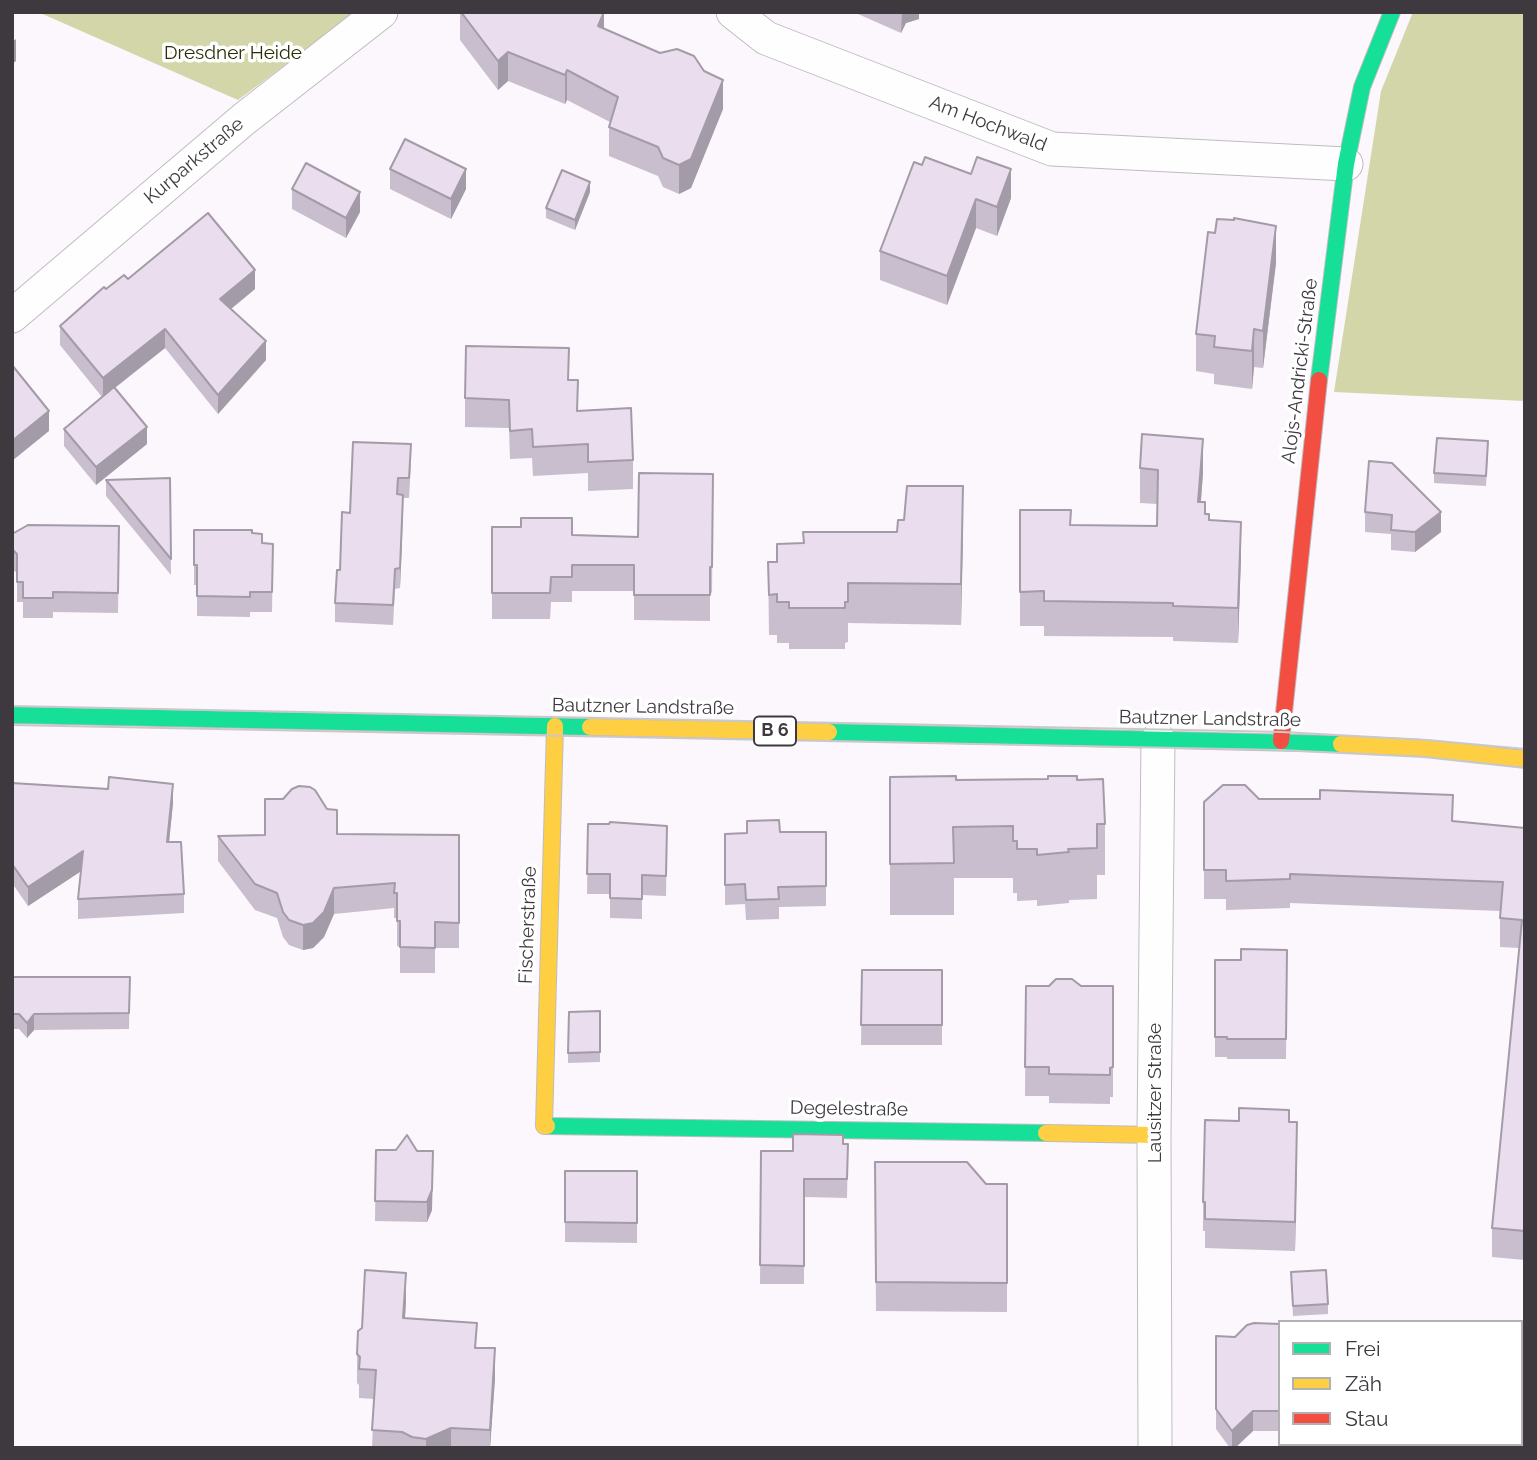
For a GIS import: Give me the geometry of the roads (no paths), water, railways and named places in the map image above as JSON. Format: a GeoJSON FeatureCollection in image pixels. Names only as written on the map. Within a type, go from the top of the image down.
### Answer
{"type":"FeatureCollection","features":[{"type":"Feature","properties":{"kind":"street","name":"Kurparkstraße"},"geometry":{"type":"LineString","coordinates":[[12,316],[264,102],[381,12]]}},
{"type":"Feature","properties":{"kind":"street","name":"Am Hochwald"},"geometry":{"type":"LineString","coordinates":[[733,12],[766,37],[1052,149],[1346,164]]}},
{"type":"Feature","properties":{"kind":"street","name":"Alojs-Andricki-Straße"},"geometry":{"type":"LineString","coordinates":[[1281,741],[1315,412],[1346,164],[1362,87],[1392,12]]}},
{"type":"Feature","properties":{"kind":"street","name":"Bautzner Landstraße"},"geometry":{"type":"LineString","coordinates":[[12,715],[1281,741],[1424,748],[1525,759]]}},
{"type":"Feature","properties":{"kind":"street","name":"Fischerstraße"},"geometry":{"type":"LineString","coordinates":[[544,1126],[555,726]]}},
{"type":"Feature","properties":{"kind":"street","name":"Lausitzer Straße"},"geometry":{"type":"LineString","coordinates":[[1155,1448],[1154,1135],[1158,739]]}},
{"type":"Feature","properties":{"kind":"street","name":"Degelestraße"},"geometry":{"type":"LineString","coordinates":[[544,1126],[1154,1135]]}},
{"type":"Feature","properties":{"kind":"tram line"},"geometry":{"type":"LineString","coordinates":[[12,706],[1282,732],[1427,740],[1525,749]]}},
{"type":"Feature","properties":{"kind":"tram line"},"geometry":{"type":"LineString","coordinates":[[12,725],[1280,750],[1424,757],[1525,768]]}},
{"type":"Feature","properties":{"kind":"park label","name":"Dresdner Heide"},"geometry":{"type":"Point","coordinates":[233,53]}}]}
